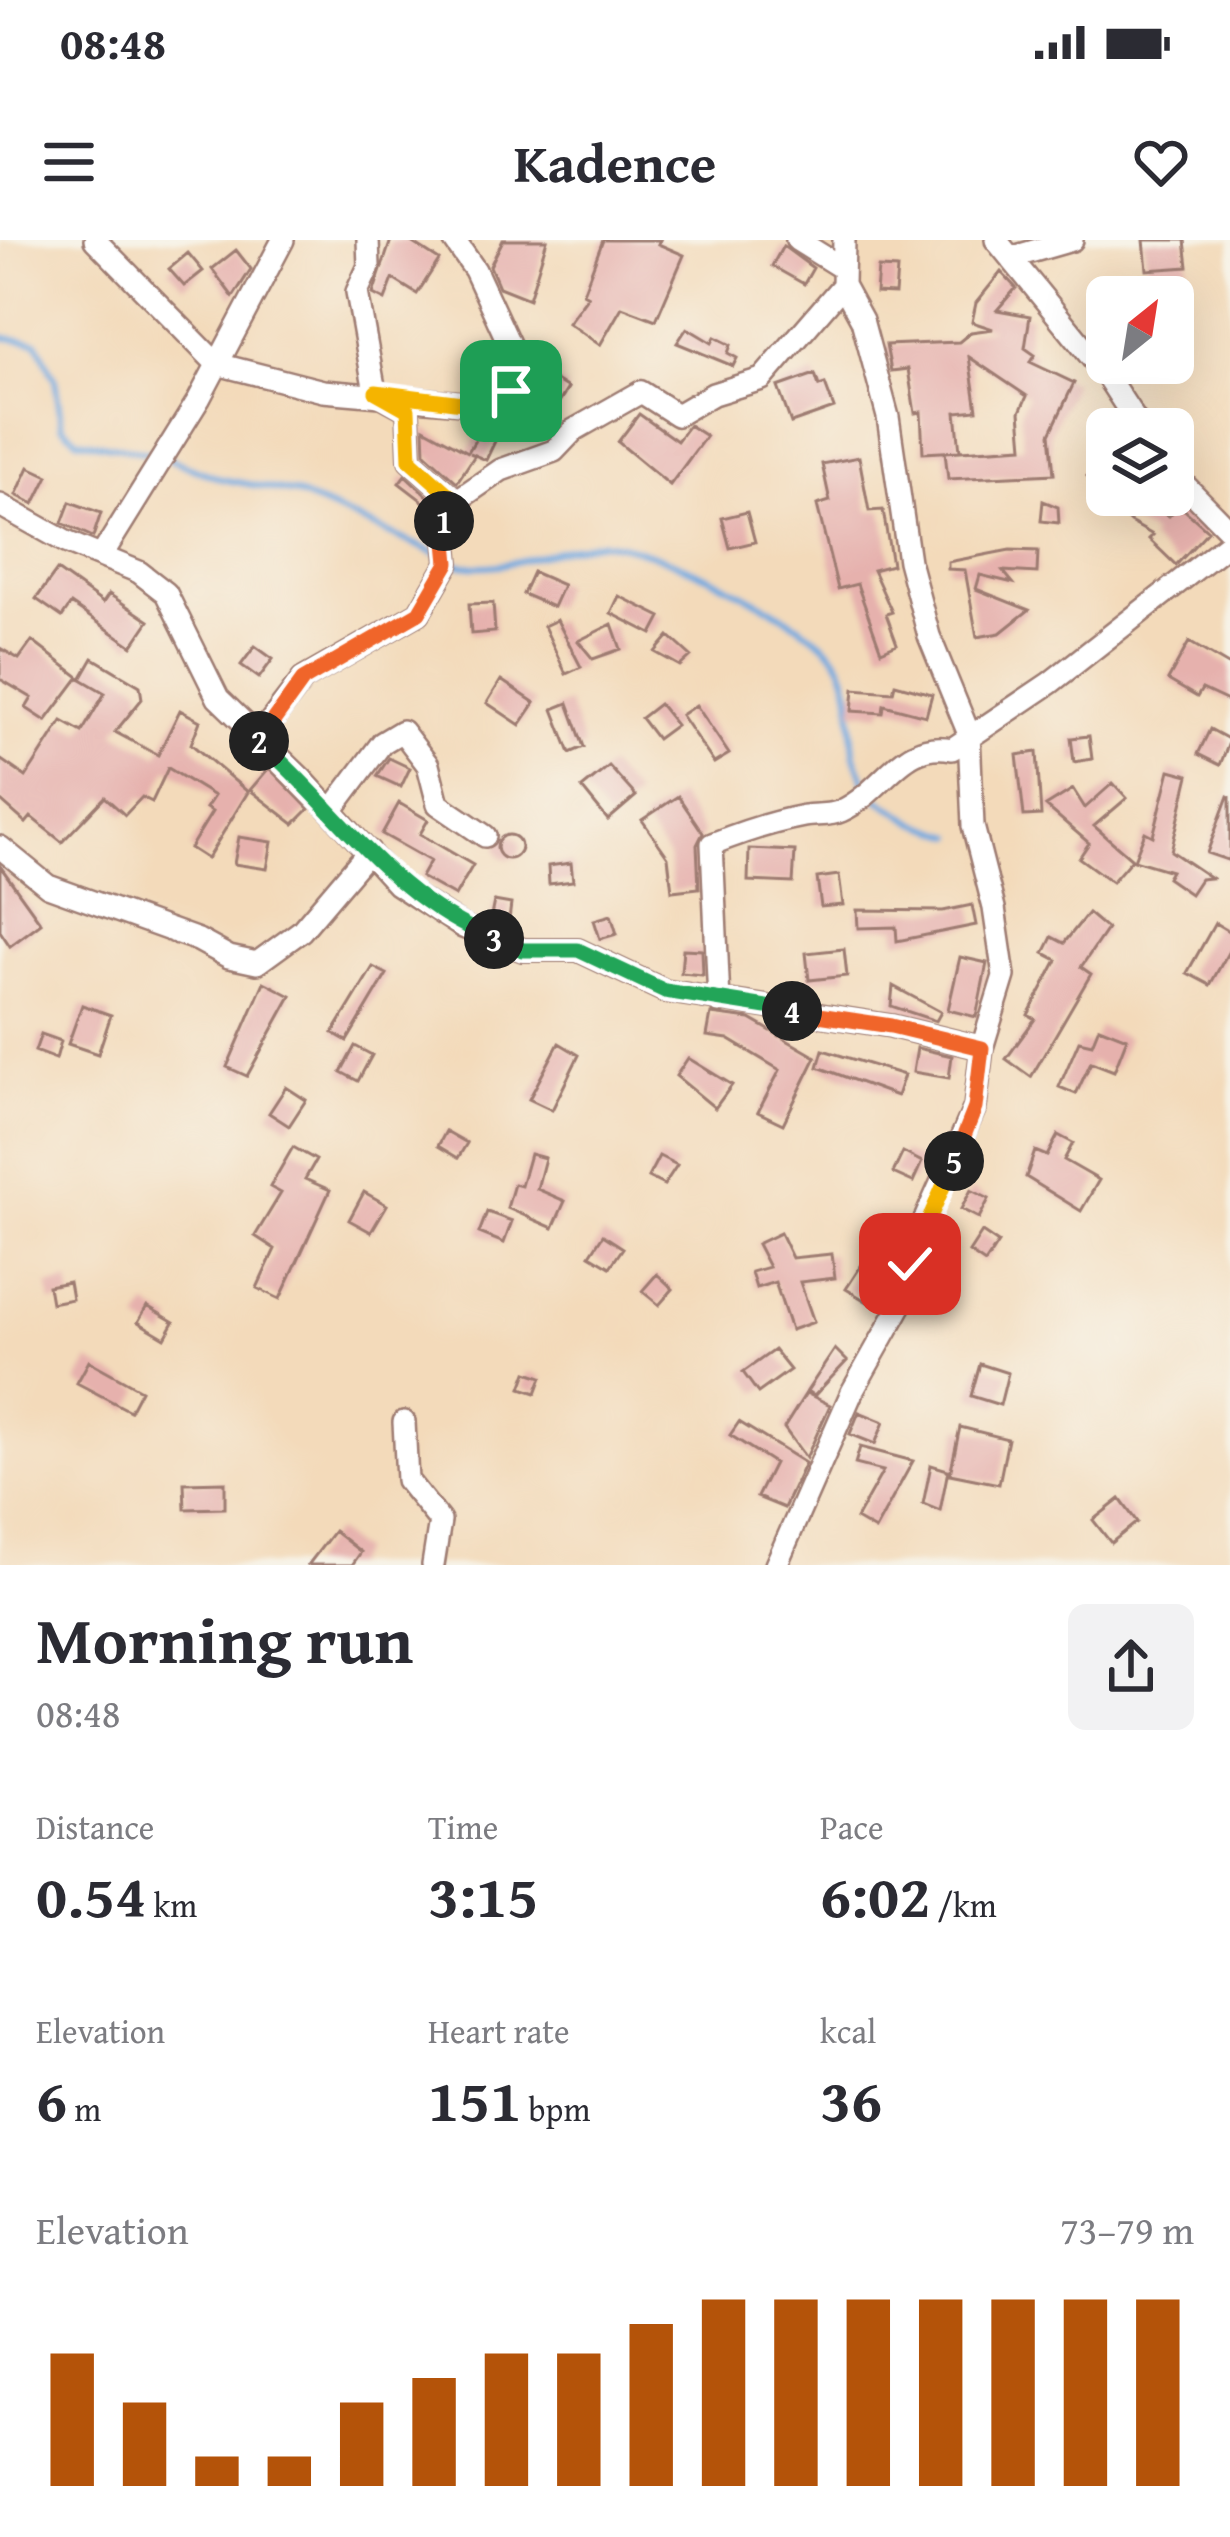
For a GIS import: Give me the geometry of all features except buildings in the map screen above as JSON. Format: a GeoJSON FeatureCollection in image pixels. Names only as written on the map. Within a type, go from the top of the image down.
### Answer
{"type":"FeatureCollection","features":[{"type":"Feature","properties":{"kind":"street"},"geometry":{"type":"LineString","coordinates":[[95,240],[217,364],[322,391],[376,392],[462,403],[511,391],[522,372],[475,270],[454,240]]}},
{"type":"Feature","properties":{"kind":"street"},"geometry":{"type":"LineString","coordinates":[[102,555],[217,364],[283,240]]}},
{"type":"Feature","properties":{"kind":"street"},"geometry":{"type":"LineString","coordinates":[[368,240],[369,266],[357,292],[376,392],[408,410],[410,460],[456,501]]}},
{"type":"Feature","properties":{"kind":"street"},"geometry":{"type":"LineString","coordinates":[[796,240],[843,276]]}},
{"type":"Feature","properties":{"kind":"street"},"geometry":{"type":"LineString","coordinates":[[776,1565],[852,1392],[904,1301],[918,1235],[975,1108],[982,1048],[1004,976],[994,908],[973,826],[969,734],[929,636],[909,561],[888,417],[862,320],[843,276],[844,240]]}},
{"type":"Feature","properties":{"kind":"street"},"geometry":{"type":"LineString","coordinates":[[1004,248],[1072,240]]}},
{"type":"Feature","properties":{"kind":"street"},"geometry":{"type":"LineString","coordinates":[[1004,248],[1127,408]]}},
{"type":"Feature","properties":{"kind":"street"},"geometry":{"type":"LineString","coordinates":[[257,739],[303,680],[419,613],[448,563],[444,516],[456,501],[501,470],[554,452],[574,430],[641,392],[677,415],[713,394],[762,380],[843,276]]}},
{"type":"Feature","properties":{"kind":"street"},"geometry":{"type":"LineString","coordinates":[[1194,494],[1230,531]]}},
{"type":"Feature","properties":{"kind":"street"},"geometry":{"type":"LineString","coordinates":[[0,505],[166,592],[218,698],[332,811],[397,884],[463,927],[523,950],[578,950],[665,991],[891,1026],[982,1048]]}},
{"type":"Feature","properties":{"kind":"street"},"geometry":{"type":"LineString","coordinates":[[719,1003],[712,844],[805,816],[838,812],[878,787],[910,753],[927,744],[952,749],[1050,683],[1230,542]]}},
{"type":"Feature","properties":{"kind":"street"},"geometry":{"type":"LineString","coordinates":[[332,811],[382,743],[402,731],[428,765],[438,804],[484,836]]}},
{"type":"Feature","properties":{"kind":"street"},"geometry":{"type":"LineString","coordinates":[[0,847],[48,886],[198,940],[229,957],[257,963],[301,931],[369,851]]}},
{"type":"Feature","properties":{"kind":"street"},"geometry":{"type":"LineString","coordinates":[[404,1422],[407,1480],[440,1521],[434,1565]]}},
{"type":"Feature","properties":{"kind":"waterway"},"geometry":{"type":"LineString","coordinates":[[0,337],[37,342],[55,379],[62,426],[78,440],[157,454]]}},
{"type":"Feature","properties":{"kind":"waterway"},"geometry":{"type":"LineString","coordinates":[[169,459],[221,479],[295,493],[442,556]]}},
{"type":"Feature","properties":{"kind":"waterway"},"geometry":{"type":"LineString","coordinates":[[454,563],[490,566],[597,543],[620,545],[688,568],[764,605],[824,644],[839,661],[848,683],[854,751],[865,785]]}},
{"type":"Feature","properties":{"kind":"waterway"},"geometry":{"type":"LineString","coordinates":[[873,796],[916,823],[954,836]]}},
{"type":"Feature","properties":{"kind":"route"},"geometry":{"type":"LineString","coordinates":[[511,391],[462,403],[376,392],[408,410],[410,460],[456,501],[444,516],[448,563],[419,613],[303,680],[257,739],[302,779],[397,884],[463,927],[523,950],[578,950],[665,991],[891,1026],[982,1048],[975,1108],[945,1184],[918,1235],[910,1264]]}}]}
